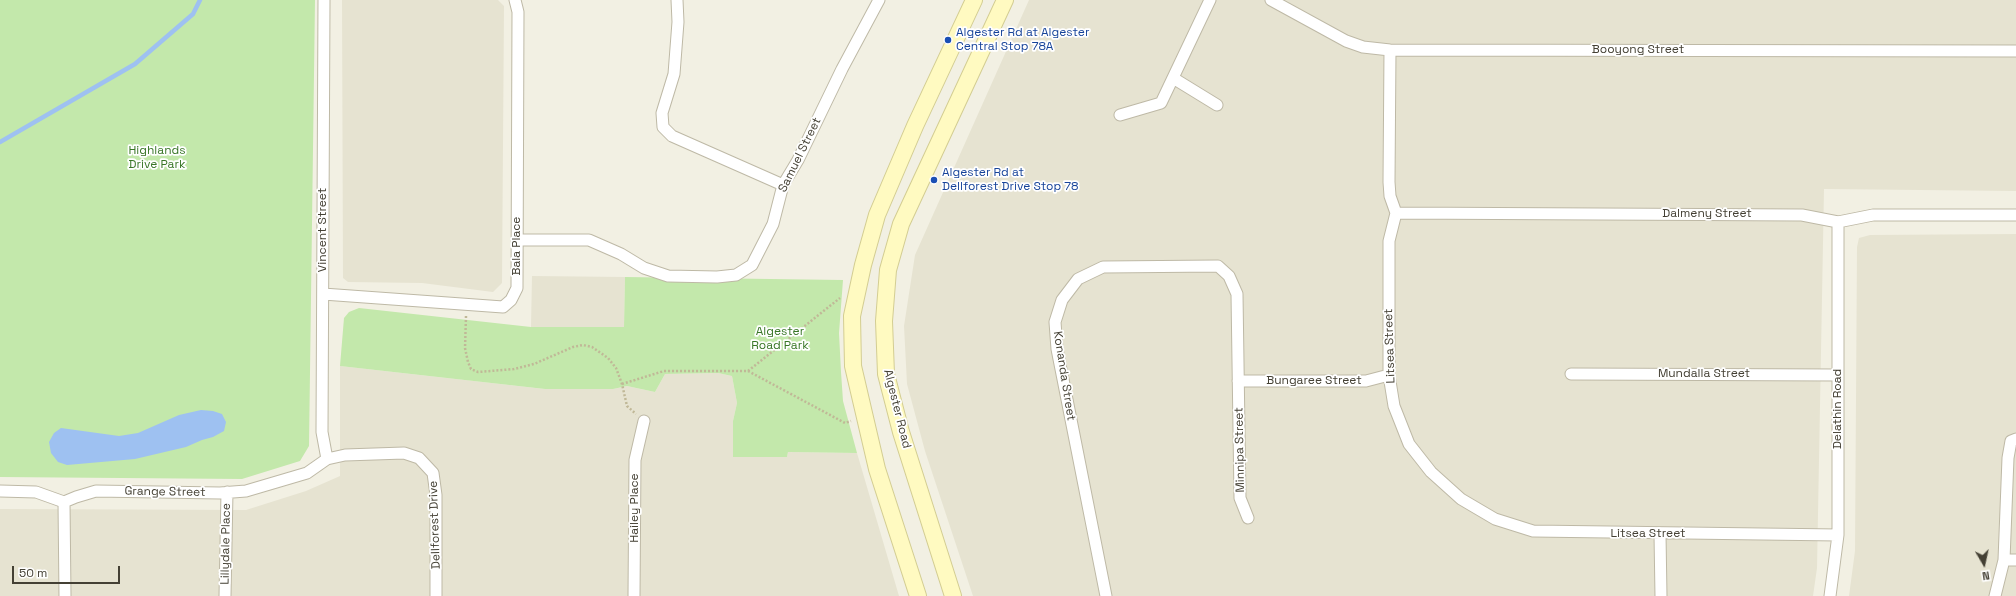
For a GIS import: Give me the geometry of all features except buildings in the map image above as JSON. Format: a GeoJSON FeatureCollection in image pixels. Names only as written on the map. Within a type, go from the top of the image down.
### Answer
{"type":"FeatureCollection","features":[{"type":"Feature","properties":{"kind":"main road"},"geometry":{"type":"LineString","coordinates":[[918,596],[877,469],[853,366],[852,316],[863,265],[877,215],[915,126],[974,0]]}},
{"type":"Feature","properties":{"kind":"main road","name":"Algester Road"},"geometry":{"type":"LineString","coordinates":[[953,596],[901,432],[886,374],[884,321],[888,270],[902,224],[1005,0]]}},
{"type":"Feature","properties":{"kind":"street","name":"Vincent Street"},"geometry":{"type":"LineString","coordinates":[[324,0],[322,432],[327,459]]}},
{"type":"Feature","properties":{"kind":"street","name":"Bala Place"},"geometry":{"type":"LineString","coordinates":[[323,294],[503,307],[511,300],[517,288],[518,12],[515,0]]}},
{"type":"Feature","properties":{"kind":"street"},"geometry":{"type":"LineString","coordinates":[[677,0],[678,22],[674,74],[662,112],[663,127],[672,136],[783,185]]}},
{"type":"Feature","properties":{"kind":"street","name":"Samuel Street"},"geometry":{"type":"LineString","coordinates":[[517,240],[589,240],[621,254],[644,268],[668,276],[717,277],[736,274],[752,265],[773,224],[783,185],[798,160],[842,69],[880,0]]}},
{"type":"Feature","properties":{"kind":"street"},"geometry":{"type":"LineString","coordinates":[[1120,115],[1161,103],[1210,0]]}},
{"type":"Feature","properties":{"kind":"street","name":"Booyong Street"},"geometry":{"type":"LineString","coordinates":[[1272,0],[1346,41],[1363,47],[1390,50],[2016,51]]}},
{"type":"Feature","properties":{"kind":"street"},"geometry":{"type":"LineString","coordinates":[[1390,50],[1389,182],[1390,196],[1396,213]]}},
{"type":"Feature","properties":{"kind":"street"},"geometry":{"type":"LineString","coordinates":[[1173,78],[1217,105]]}},
{"type":"Feature","properties":{"kind":"street","name":"Dalmeny Street"},"geometry":{"type":"LineString","coordinates":[[1396,213],[1802,215],[1838,222],[1873,215],[2016,215]]}},
{"type":"Feature","properties":{"kind":"street","name":"Litsea Street"},"geometry":{"type":"LineString","coordinates":[[1396,213],[1389,241],[1389,375],[1394,406],[1410,444],[1430,472],[1461,499],[1496,519],[1533,531],[1660,534],[1838,534]]}},
{"type":"Feature","properties":{"kind":"street","name":"Delathin Road"},"geometry":{"type":"LineString","coordinates":[[1830,596],[1838,534],[1838,222]]}},
{"type":"Feature","properties":{"kind":"street","name":"Konanda Street"},"geometry":{"type":"LineString","coordinates":[[1106,596],[1057,349],[1055,322],[1062,300],[1078,279],[1103,267],[1218,266],[1229,276],[1237,294],[1238,381]]}},
{"type":"Feature","properties":{"kind":"street","name":"Mundalla Street"},"geometry":{"type":"LineString","coordinates":[[1571,374],[1838,375]]}},
{"type":"Feature","properties":{"kind":"street","name":"Bungaree Street"},"geometry":{"type":"LineString","coordinates":[[1238,381],[1366,381],[1389,375]]}},
{"type":"Feature","properties":{"kind":"street","name":"Minnipa Street"},"geometry":{"type":"LineString","coordinates":[[1238,381],[1240,498],[1248,518]]}},
{"type":"Feature","properties":{"kind":"street","name":"Hailey Place"},"geometry":{"type":"LineString","coordinates":[[634,596],[635,460],[644,421]]}},
{"type":"Feature","properties":{"kind":"street"},"geometry":{"type":"LineString","coordinates":[[1994,596],[2004,560],[2008,458],[2011,442],[2016,439]]}},
{"type":"Feature","properties":{"kind":"street","name":"Dellforest Drive"},"geometry":{"type":"LineString","coordinates":[[327,459],[345,455],[404,453],[419,458],[433,473],[436,496],[436,596]]}},
{"type":"Feature","properties":{"kind":"street","name":"Grange Street"},"geometry":{"type":"LineString","coordinates":[[64,502],[96,491],[246,491],[307,473],[327,459]]}},
{"type":"Feature","properties":{"kind":"street"},"geometry":{"type":"LineString","coordinates":[[0,492],[36,492],[64,502],[64,596]]}},
{"type":"Feature","properties":{"kind":"street","name":"Lillydale Place"},"geometry":{"type":"LineString","coordinates":[[225,596],[227,492]]}},
{"type":"Feature","properties":{"kind":"street"},"geometry":{"type":"LineString","coordinates":[[1660,534],[1661,596]]}},
{"type":"Feature","properties":{"kind":"street"},"geometry":{"type":"LineString","coordinates":[[2004,560],[2016,560]]}},
{"type":"Feature","properties":{"kind":"path"},"geometry":{"type":"LineString","coordinates":[[748,371],[842,297]]}},
{"type":"Feature","properties":{"kind":"path"},"geometry":{"type":"LineString","coordinates":[[466,304],[465,348],[471,369],[478,372],[514,369],[583,345],[592,346],[608,358],[616,368],[622,384],[626,406],[644,421]]}},
{"type":"Feature","properties":{"kind":"path"},"geometry":{"type":"LineString","coordinates":[[622,384],[664,371],[748,371],[845,422],[853,421]]}},
{"type":"Feature","properties":{"kind":"shaded area"},"geometry":{"type":"Polygon","coordinates":[[[342,0],[498,0],[504,6],[502,283],[493,292],[422,283],[348,282],[343,278],[342,0]]]}},
{"type":"Feature","properties":{"kind":"shaded area"},"geometry":{"type":"Polygon","coordinates":[[[1029,0],[2016,0],[2016,191],[1824,189],[1817,568],[1813,596],[973,596],[925,451],[907,384],[904,326],[915,255],[1029,0]]]}},
{"type":"Feature","properties":{"kind":"shaded area"},"geometry":{"type":"Polygon","coordinates":[[[2016,234],[2016,596],[1849,596],[1855,551],[1857,247],[1859,238],[1870,235],[2016,234]]]}},
{"type":"Feature","properties":{"kind":"shaded area"},"geometry":{"type":"Polygon","coordinates":[[[532,276],[625,277],[624,327],[531,327],[532,276]]]}},
{"type":"Feature","properties":{"kind":"shaded area"},"geometry":{"type":"Polygon","coordinates":[[[340,366],[545,389],[613,389],[627,386],[655,392],[665,374],[718,373],[732,376],[737,403],[733,421],[787,457],[788,452],[857,453],[899,596],[0,596],[0,509],[246,510],[306,491],[340,476],[340,366]]]}},
{"type":"Feature","properties":{"kind":"green space","name":"Highlands Drive Park"},"geometry":{"type":"Polygon","coordinates":[[[0,0],[315,0],[309,446],[300,461],[242,479],[0,477],[0,0]]]}},
{"type":"Feature","properties":{"kind":"green space","name":"Algester Road Park"},"geometry":{"type":"Polygon","coordinates":[[[625,277],[843,280],[839,333],[843,401],[857,453],[788,452],[787,457],[733,457],[733,421],[737,403],[732,376],[718,373],[665,374],[655,392],[627,386],[613,389],[545,389],[340,366],[344,318],[349,312],[359,308],[531,327],[624,327],[625,277]]]}},
{"type":"Feature","properties":{"kind":"water"},"geometry":{"type":"Polygon","coordinates":[[[201,410],[213,411],[222,414],[226,422],[224,431],[213,437],[186,447],[135,459],[67,465],[58,462],[51,453],[49,442],[54,433],[61,428],[119,436],[138,433],[179,415],[201,410]]]}},
{"type":"Feature","properties":{"kind":"waterway"},"geometry":{"type":"LineString","coordinates":[[0,142],[135,64],[193,14],[200,0]]}},
{"type":"Feature","properties":{"kind":"place","name":"Algester Rd at Algester Central Stop 78A"},"geometry":{"type":"Point","coordinates":[948,40]}},
{"type":"Feature","properties":{"kind":"place","name":"Algester Rd at Dellforest Drive Stop 78"},"geometry":{"type":"Point","coordinates":[934,180]}}]}
